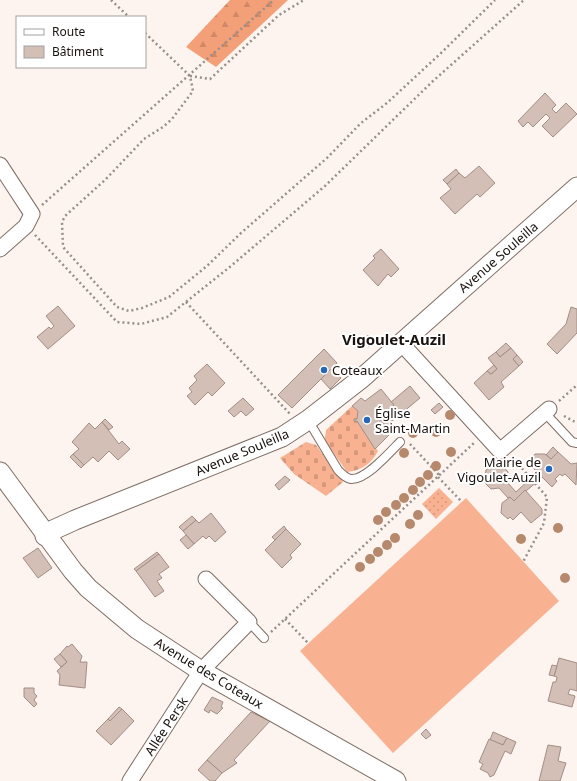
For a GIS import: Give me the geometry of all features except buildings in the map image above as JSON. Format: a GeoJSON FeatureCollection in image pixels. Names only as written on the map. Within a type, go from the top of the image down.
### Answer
{"type":"FeatureCollection","features":[{"type":"Feature","properties":{"kind":"street"},"geometry":{"type":"LineString","coordinates":[[0,165],[29,220],[0,249]]}},
{"type":"Feature","properties":{"kind":"street","name":"Avenue Souleilla"},"geometry":{"type":"LineString","coordinates":[[45,536],[53,530],[71,522],[282,437],[301,419],[338,398],[577,187]]}},
{"type":"Feature","properties":{"kind":"street"},"geometry":{"type":"LineString","coordinates":[[401,343],[500,451],[547,411]]}},
{"type":"Feature","properties":{"kind":"street","name":"Avenue des Coteaux"},"geometry":{"type":"LineString","coordinates":[[0,472],[45,536],[73,571],[93,593],[138,629],[201,671],[396,781]]}},
{"type":"Feature","properties":{"kind":"street"},"geometry":{"type":"LineString","coordinates":[[206,579],[249,622]]}},
{"type":"Feature","properties":{"kind":"street","name":"Allée Persk"},"geometry":{"type":"LineString","coordinates":[[130,781],[201,671],[249,622]]}},
{"type":"Feature","properties":{"kind":"lane"},"geometry":{"type":"LineString","coordinates":[[547,411],[572,442],[577,443]]}},
{"type":"Feature","properties":{"kind":"lane"},"geometry":{"type":"LineString","coordinates":[[301,419],[338,470],[344,477],[351,479],[358,478],[369,471],[400,442]]}},
{"type":"Feature","properties":{"kind":"lane"},"geometry":{"type":"LineString","coordinates":[[249,622],[264,638]]}},
{"type":"Feature","properties":{"kind":"path"},"geometry":{"type":"LineString","coordinates":[[111,0],[128,16]]}},
{"type":"Feature","properties":{"kind":"path"},"geometry":{"type":"LineString","coordinates":[[274,0],[29,220],[117,322],[141,324],[167,316],[186,302],[325,186],[433,81],[524,0]]}},
{"type":"Feature","properties":{"kind":"path"},"geometry":{"type":"LineString","coordinates":[[146,34],[190,76],[210,80],[279,15],[304,0]]}},
{"type":"Feature","properties":{"kind":"path"},"geometry":{"type":"LineString","coordinates":[[190,76],[193,91],[172,119],[163,127],[144,139],[105,180],[65,216],[62,222],[63,247],[117,307],[124,310],[142,308],[168,297],[206,266],[241,233],[327,158],[361,124],[387,103],[434,60],[495,0]]}},
{"type":"Feature","properties":{"kind":"path"},"geometry":{"type":"LineString","coordinates":[[186,302],[301,419]]}},
{"type":"Feature","properties":{"kind":"path"},"geometry":{"type":"LineString","coordinates":[[547,411],[577,385]]}},
{"type":"Feature","properties":{"kind":"path"},"geometry":{"type":"LineString","coordinates":[[264,638],[484,434]]}},
{"type":"Feature","properties":{"kind":"path"},"geometry":{"type":"LineString","coordinates":[[410,444],[462,502]]}},
{"type":"Feature","properties":{"kind":"path"},"geometry":{"type":"LineString","coordinates":[[503,449],[518,462],[530,479],[547,497],[544,523],[523,562]]}},
{"type":"Feature","properties":{"kind":"path"},"geometry":{"type":"LineString","coordinates":[[285,618],[308,643]]}},
{"type":"Feature","properties":{"kind":"green space"},"geometry":{"type":"Polygon","coordinates":[[[230,0],[288,0],[216,67],[186,47],[230,0]]]}},
{"type":"Feature","properties":{"kind":"green space"},"geometry":{"type":"Polygon","coordinates":[[[352,406],[358,411],[357,419],[354,420],[357,421],[378,451],[366,466],[347,472],[325,441],[326,430],[352,406]]]}},
{"type":"Feature","properties":{"kind":"green space"},"geometry":{"type":"Polygon","coordinates":[[[306,442],[316,445],[343,482],[326,496],[294,474],[280,458],[306,442]]]}},
{"type":"Feature","properties":{"kind":"green space"},"geometry":{"type":"Polygon","coordinates":[[[439,488],[453,502],[436,519],[422,504],[439,488]]]}},
{"type":"Feature","properties":{"kind":"green space"},"geometry":{"type":"Polygon","coordinates":[[[466,498],[559,601],[393,753],[300,651],[466,498]]]}},
{"type":"Feature","properties":{"kind":"place","name":"Coteaux"},"geometry":{"type":"Point","coordinates":[324,370]}},
{"type":"Feature","properties":{"kind":"place","name":"Église Saint-Martin"},"geometry":{"type":"Point","coordinates":[367,420]}},
{"type":"Feature","properties":{"kind":"place","name":"Mairie de Vigoulet-Auzil"},"geometry":{"type":"Point","coordinates":[549,469]}},
{"type":"Feature","properties":{"kind":"district","name":"Vigoulet-Auzil"},"geometry":{"type":"Point","coordinates":[394,340]}}]}
